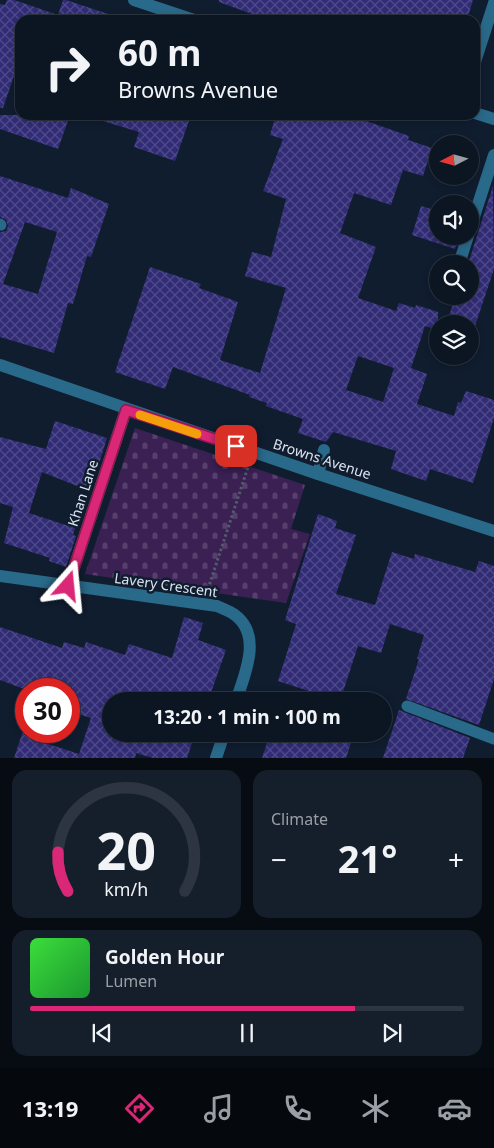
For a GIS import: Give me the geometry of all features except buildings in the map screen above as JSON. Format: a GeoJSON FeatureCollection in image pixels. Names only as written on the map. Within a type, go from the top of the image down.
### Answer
{"type":"FeatureCollection","features":[{"type":"Feature","properties":{"kind":"street"},"geometry":{"type":"LineString","coordinates":[[134,0],[179,15]]}},
{"type":"Feature","properties":{"kind":"street"},"geometry":{"type":"LineString","coordinates":[[480,46],[494,3]]}},
{"type":"Feature","properties":{"kind":"street"},"geometry":{"type":"LineString","coordinates":[[480,115],[494,119]]}},
{"type":"Feature","properties":{"kind":"street"},"geometry":{"type":"LineString","coordinates":[[479,201],[494,155]]}},
{"type":"Feature","properties":{"kind":"street","name":"Browns Avenue"},"geometry":{"type":"LineString","coordinates":[[0,366],[254,453],[494,531]]}},
{"type":"Feature","properties":{"kind":"street","name":"Khan Lane"},"geometry":{"type":"LineString","coordinates":[[68,586],[126,410]]}},
{"type":"Feature","properties":{"kind":"street"},"geometry":{"type":"LineString","coordinates":[[318,474],[324,450]]}},
{"type":"Feature","properties":{"kind":"street","name":"Lavery Crescent"},"geometry":{"type":"LineString","coordinates":[[0,576],[217,606],[236,615],[244,628],[250,644],[250,661],[239,692]]}},
{"type":"Feature","properties":{"kind":"street"},"geometry":{"type":"LineString","coordinates":[[216,758],[221,742]]}},
{"type":"Feature","properties":{"kind":"lane"},"geometry":{"type":"LineString","coordinates":[[407,706],[494,739]]}},
{"type":"Feature","properties":{"kind":"path"},"geometry":{"type":"LineString","coordinates":[[202,604],[254,453]]}},
{"type":"Feature","properties":{"kind":"green space"},"geometry":{"type":"Polygon","coordinates":[[[135,428],[305,485],[291,529],[310,534],[286,603],[85,574],[135,428]]]}},
{"type":"Feature","properties":{"kind":"slow traffic"},"geometry":{"type":"LineString","coordinates":[[140,415],[197,434]]}},
{"type":"Feature","properties":{"kind":"route"},"geometry":{"type":"LineString","coordinates":[[68,586],[126,410],[236,446]]}}]}
